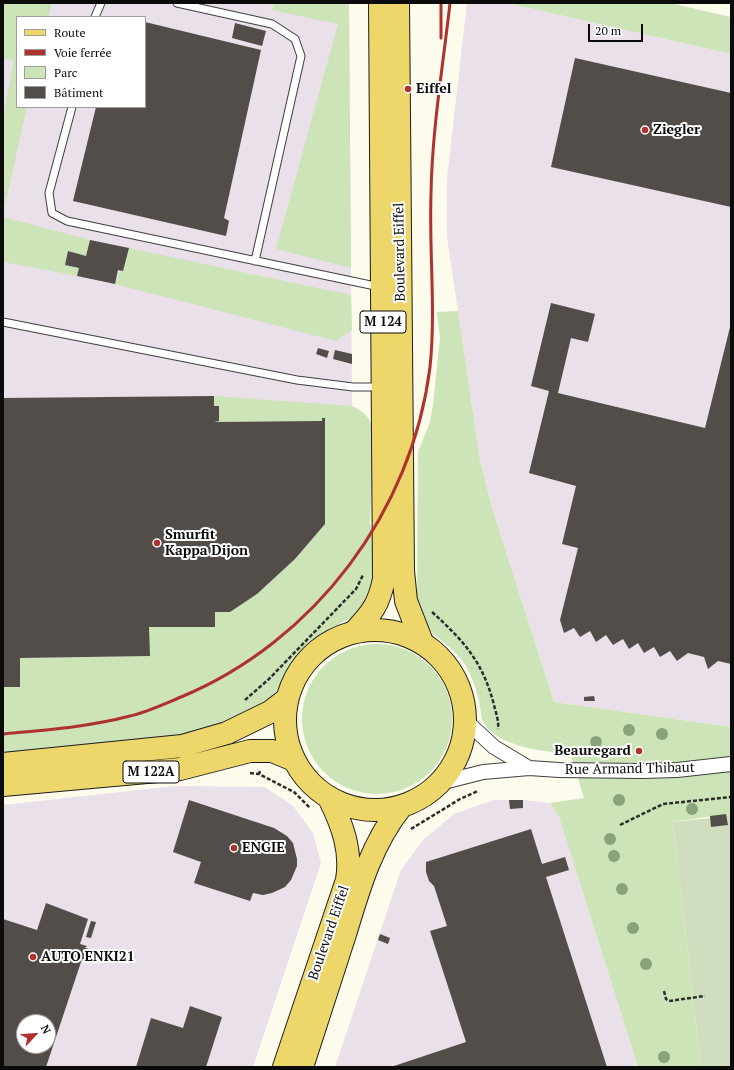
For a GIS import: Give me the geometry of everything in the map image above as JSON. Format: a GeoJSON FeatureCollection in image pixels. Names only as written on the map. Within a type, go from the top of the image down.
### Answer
{"type":"FeatureCollection","features":[{"type":"Feature","properties":{"kind":"main road","name":"Boulevard Eiffel"},"geometry":{"type":"LineString","coordinates":[[380,3],[392,288]]}},
{"type":"Feature","properties":{"kind":"main road","name":"Boulevard Eiffel"},"geometry":{"type":"LineString","coordinates":[[398,3],[392,288],[392,387],[406,601],[422,642]]}},
{"type":"Feature","properties":{"kind":"main road","name":"Boulevard Eiffel"},"geometry":{"type":"LineString","coordinates":[[355,631],[367,619],[380,597],[384,579],[385,558],[383,511],[392,387]]}},
{"type":"Feature","properties":{"kind":"main road"},"geometry":{"type":"LineString","coordinates":[[372,629],[389,630],[406,634],[422,642],[440,656],[455,676],[463,698],[466,721],[459,755],[440,783],[422,798],[400,807],[376,811],[352,807],[329,798],[309,782],[294,760],[285,730],[287,699],[296,676],[311,655],[331,640],[355,631],[372,629]]}},
{"type":"Feature","properties":{"kind":"main road","name":"M 122A"},"geometry":{"type":"LineString","coordinates":[[3,764],[182,746],[227,733],[270,712],[287,699]]}},
{"type":"Feature","properties":{"kind":"main road","name":"M 122A"},"geometry":{"type":"LineString","coordinates":[[3,785],[180,769],[239,753],[261,750],[272,751],[294,760]]}},
{"type":"Feature","properties":{"kind":"main road","name":"Boulevard Eiffel"},"geometry":{"type":"LineString","coordinates":[[284,1067],[347,880],[349,868],[348,849],[338,816],[329,798]]}},
{"type":"Feature","properties":{"kind":"main road","name":"Boulevard Eiffel"},"geometry":{"type":"LineString","coordinates":[[302,1067],[362,881],[379,841],[390,820],[400,807]]}},
{"type":"Feature","properties":{"kind":"street","name":"Rue Armand Thibaut"},"geometry":{"type":"LineString","coordinates":[[466,721],[494,747],[529,768]]}},
{"type":"Feature","properties":{"kind":"street","name":"Rue Armand Thibaut"},"geometry":{"type":"LineString","coordinates":[[440,783],[483,772],[529,768],[559,770],[642,771],[684,769],[731,764]]}},
{"type":"Feature","properties":{"kind":"lane"},"geometry":{"type":"LineString","coordinates":[[95,16],[101,3]]}},
{"type":"Feature","properties":{"kind":"lane"},"geometry":{"type":"LineString","coordinates":[[176,3],[272,24],[295,39],[301,56],[255,261]]}},
{"type":"Feature","properties":{"kind":"lane"},"geometry":{"type":"LineString","coordinates":[[72,108],[49,193],[52,213],[66,221],[392,288]]}},
{"type":"Feature","properties":{"kind":"lane"},"geometry":{"type":"LineString","coordinates":[[3,322],[297,380],[353,387],[392,387]]}},
{"type":"Feature","properties":{"kind":"path"},"geometry":{"type":"LineString","coordinates":[[255,720],[244,701],[269,679],[356,589],[380,597]]}},
{"type":"Feature","properties":{"kind":"path"},"geometry":{"type":"LineString","coordinates":[[406,601],[420,601],[457,635],[479,663],[490,690],[498,724],[498,739],[494,747]]}},
{"type":"Feature","properties":{"kind":"path"},"geometry":{"type":"LineString","coordinates":[[261,750],[259,774],[294,792],[313,813]]}},
{"type":"Feature","properties":{"kind":"path"},"geometry":{"type":"LineString","coordinates":[[409,830],[460,799],[485,789],[483,772]]}},
{"type":"Feature","properties":{"kind":"path"},"geometry":{"type":"LineString","coordinates":[[620,825],[663,804],[731,797]]}},
{"type":"Feature","properties":{"kind":"path"},"geometry":{"type":"LineString","coordinates":[[664,991],[666,999],[669,1001],[706,996]]}},
{"type":"Feature","properties":{"kind":"shaded area"},"geometry":{"type":"Polygon","coordinates":[[[3,3],[349,3],[353,533],[206,666],[156,686],[3,715],[3,3]]]}},
{"type":"Feature","properties":{"kind":"shaded area"},"geometry":{"type":"Polygon","coordinates":[[[467,3],[507,3],[731,54],[731,727],[554,702],[493,511],[480,460],[447,237],[447,178],[467,3]]]}},
{"type":"Feature","properties":{"kind":"shaded area"},"geometry":{"type":"Polygon","coordinates":[[[174,786],[265,787],[293,806],[313,833],[321,863],[253,1067],[3,1067],[3,805],[174,786]]]}},
{"type":"Feature","properties":{"kind":"shaded area"},"geometry":{"type":"Polygon","coordinates":[[[494,800],[523,800],[550,803],[559,817],[638,1067],[335,1067],[401,870],[424,839],[454,814],[494,800]]]}},
{"type":"Feature","properties":{"kind":"green space"},"geometry":{"type":"Polygon","coordinates":[[[3,3],[52,3],[48,16],[16,16],[16,108],[27,108],[3,213],[3,116],[14,61],[3,58],[3,3]]]}},
{"type":"Feature","properties":{"kind":"green space"},"geometry":{"type":"Polygon","coordinates":[[[274,3],[339,3],[349,5],[351,268],[276,249],[338,24],[272,10],[274,3]]]}},
{"type":"Feature","properties":{"kind":"green space"},"geometry":{"type":"Polygon","coordinates":[[[507,3],[670,3],[731,17],[731,54],[507,3]]]}},
{"type":"Feature","properties":{"kind":"green space"},"geometry":{"type":"Polygon","coordinates":[[[3,217],[90,240],[86,256],[68,251],[65,265],[79,268],[77,276],[3,262],[3,217]]]}},
{"type":"Feature","properties":{"kind":"green space"},"geometry":{"type":"Polygon","coordinates":[[[129,248],[351,295],[352,330],[336,341],[115,284],[129,248]]]}},
{"type":"Feature","properties":{"kind":"green space"},"geometry":{"type":"Polygon","coordinates":[[[458,311],[480,460],[493,511],[554,702],[731,727],[731,815],[726,816],[726,814],[673,822],[701,1067],[638,1067],[559,817],[550,803],[584,798],[570,753],[548,752],[523,747],[511,743],[490,731],[483,721],[476,689],[464,663],[426,626],[422,620],[417,605],[418,452],[430,422],[433,405],[440,338],[437,312],[458,311]]]}},
{"type":"Feature","properties":{"kind":"green space"},"geometry":{"type":"Polygon","coordinates":[[[214,396],[352,406],[368,417],[372,425],[374,435],[370,523],[378,551],[373,587],[358,614],[330,629],[310,643],[297,656],[283,683],[272,696],[238,719],[167,741],[3,755],[3,687],[20,658],[149,656],[149,627],[215,627],[215,612],[257,594],[295,559],[325,524],[325,418],[322,418],[322,421],[214,422],[219,420],[219,406],[214,406],[214,396]]]}},
{"type":"Feature","properties":{"kind":"green space"},"geometry":{"type":"Polygon","coordinates":[[[377,644],[399,647],[419,657],[430,666],[439,677],[449,697],[452,719],[449,741],[439,761],[430,772],[419,781],[399,791],[377,794],[355,791],[335,781],[324,772],[315,761],[305,741],[302,719],[305,697],[315,677],[324,666],[335,657],[355,647],[377,644]]]}},
{"type":"Feature","properties":{"kind":"green space"},"geometry":{"type":"Polygon","coordinates":[[[726,814],[727,816],[731,815],[731,1067],[701,1067],[673,822],[710,818],[710,816],[726,814]]]}},
{"type":"Feature","properties":{"kind":"building"},"geometry":{"type":"Polygon","coordinates":[[[146,22],[261,50],[224,218],[229,221],[226,236],[73,201],[96,108],[146,108],[146,22]]]}},
{"type":"Feature","properties":{"kind":"building"},"geometry":{"type":"Polygon","coordinates":[[[235,23],[266,31],[262,46],[232,38],[235,23]]]}},
{"type":"Feature","properties":{"kind":"building","name":"Ziegler"},"geometry":{"type":"Polygon","coordinates":[[[575,58],[731,93],[731,207],[551,167],[575,58]]]}},
{"type":"Feature","properties":{"kind":"building"},"geometry":{"type":"Polygon","coordinates":[[[90,240],[129,248],[123,271],[118,270],[115,284],[77,276],[79,268],[65,265],[68,251],[86,256],[90,240]]]}},
{"type":"Feature","properties":{"kind":"building"},"geometry":{"type":"Polygon","coordinates":[[[551,303],[595,314],[588,342],[571,338],[558,393],[705,428],[731,323],[731,664],[718,661],[708,669],[704,657],[688,653],[677,661],[670,651],[660,657],[654,647],[644,653],[638,643],[629,649],[623,639],[613,645],[606,635],[596,642],[590,631],[580,637],[574,628],[564,633],[560,620],[578,548],[562,544],[576,486],[529,473],[549,391],[531,386],[551,303]]]}},
{"type":"Feature","properties":{"kind":"building"},"geometry":{"type":"Polygon","coordinates":[[[318,348],[329,351],[327,358],[316,354],[318,348]]]}},
{"type":"Feature","properties":{"kind":"building"},"geometry":{"type":"Polygon","coordinates":[[[335,350],[352,354],[352,364],[333,359],[335,350]]]}},
{"type":"Feature","properties":{"kind":"building","name":"Smurfit Kappa Dijon"},"geometry":{"type":"Polygon","coordinates":[[[214,396],[214,406],[219,406],[219,421],[214,422],[322,421],[322,418],[325,418],[325,524],[295,559],[257,594],[230,612],[215,612],[215,627],[149,627],[150,656],[20,658],[20,687],[3,687],[3,398],[214,396]]]}},
{"type":"Feature","properties":{"kind":"building"},"geometry":{"type":"Polygon","coordinates":[[[594,696],[595,701],[584,701],[584,697],[594,696]]]}},
{"type":"Feature","properties":{"kind":"building","name":"ENGIE"},"geometry":{"type":"Polygon","coordinates":[[[189,800],[274,828],[287,836],[293,843],[297,859],[297,866],[291,880],[285,887],[272,893],[263,895],[253,893],[250,901],[194,883],[201,862],[173,852],[189,800]]]}},
{"type":"Feature","properties":{"kind":"building"},"geometry":{"type":"Polygon","coordinates":[[[509,800],[523,800],[523,808],[510,809],[509,800]]]}},
{"type":"Feature","properties":{"kind":"building"},"geometry":{"type":"Polygon","coordinates":[[[726,814],[728,825],[711,827],[710,816],[726,814]]]}},
{"type":"Feature","properties":{"kind":"building"},"geometry":{"type":"Polygon","coordinates":[[[531,829],[542,864],[565,857],[569,870],[546,877],[607,1067],[391,1067],[466,1042],[430,931],[447,926],[434,886],[429,881],[426,872],[426,862],[531,829]]]}},
{"type":"Feature","properties":{"kind":"building"},"geometry":{"type":"Polygon","coordinates":[[[46,903],[88,919],[80,944],[87,946],[85,948],[89,949],[85,960],[82,959],[56,1037],[56,1014],[16,1014],[16,1054],[50,1054],[46,1067],[3,1067],[3,919],[37,930],[46,903]]]}},
{"type":"Feature","properties":{"kind":"building"},"geometry":{"type":"Polygon","coordinates":[[[91,921],[96,922],[91,938],[86,937],[91,921]]]}},
{"type":"Feature","properties":{"kind":"building"},"geometry":{"type":"Polygon","coordinates":[[[380,934],[390,938],[388,944],[378,940],[380,934]]]}},
{"type":"Feature","properties":{"kind":"building"},"geometry":{"type":"Polygon","coordinates":[[[190,1006],[222,1017],[206,1067],[136,1067],[151,1018],[183,1028],[190,1006]]]}},
{"type":"Feature","properties":{"kind":"railway"},"geometry":{"type":"LineString","coordinates":[[441,3],[441,38]]}},
{"type":"Feature","properties":{"kind":"railway"},"geometry":{"type":"LineString","coordinates":[[3,734],[114,720],[156,708],[229,673],[274,642],[314,606],[349,565],[379,520],[402,472],[420,421],[430,367],[432,346],[431,216],[433,146],[450,3]]}},
{"type":"Feature","properties":{"kind":"place","name":"Eiffel"},"geometry":{"type":"Point","coordinates":[408,89]}},
{"type":"Feature","properties":{"kind":"place","name":"Ziegler"},"geometry":{"type":"Point","coordinates":[645,130]}},
{"type":"Feature","properties":{"kind":"place","name":"Smurfit Kappa Dijon"},"geometry":{"type":"Point","coordinates":[157,543]}},
{"type":"Feature","properties":{"kind":"place","name":"Beauregard"},"geometry":{"type":"Point","coordinates":[639,751]}},
{"type":"Feature","properties":{"kind":"place","name":"ENGIE"},"geometry":{"type":"Point","coordinates":[234,848]}},
{"type":"Feature","properties":{"kind":"place","name":"AUTO ENKI21"},"geometry":{"type":"Point","coordinates":[33,957]}}]}
